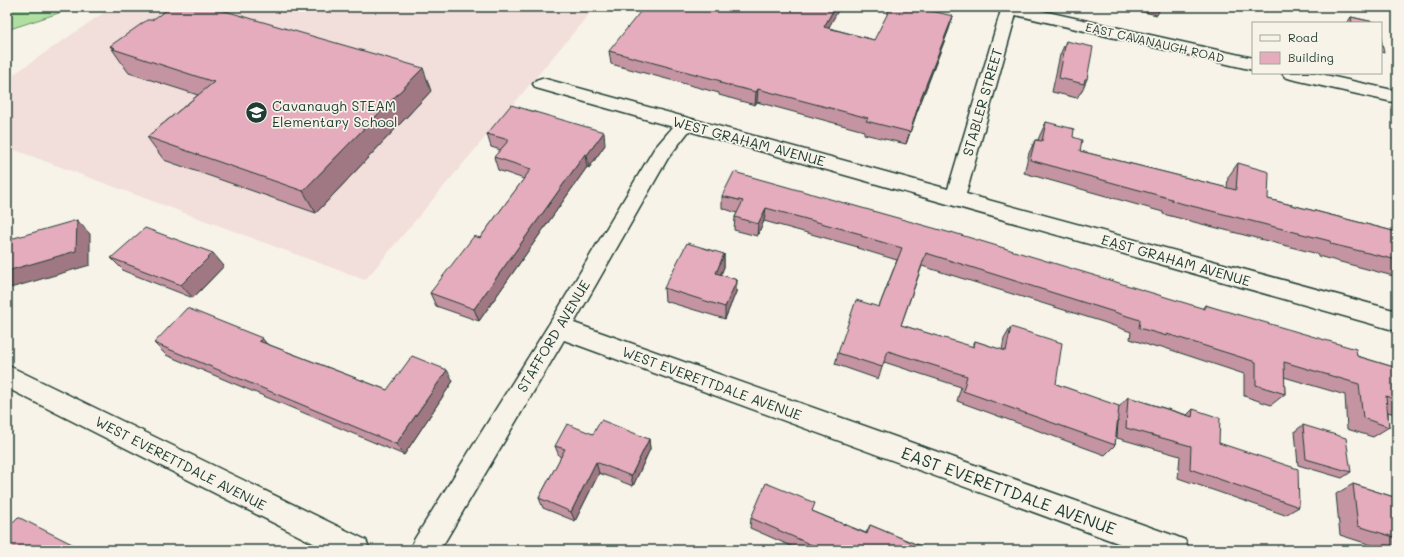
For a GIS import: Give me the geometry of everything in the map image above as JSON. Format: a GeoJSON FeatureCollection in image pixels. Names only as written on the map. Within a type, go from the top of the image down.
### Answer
{"type":"FeatureCollection","features":[{"type":"Feature","properties":{"kind":"street","name":"EAST CAVANAUGH ROAD"},"geometry":{"type":"LineString","coordinates":[[1008,7],[1252,64]]}},
{"type":"Feature","properties":{"kind":"street","name":"STABLER STREET"},"geometry":{"type":"LineString","coordinates":[[955,198],[1008,7]]}},
{"type":"Feature","properties":{"kind":"street"},"geometry":{"type":"LineString","coordinates":[[1295,74],[1397,97]]}},
{"type":"Feature","properties":{"kind":"street","name":"WEST GRAHAM AVENUE"},"geometry":{"type":"LineString","coordinates":[[542,84],[955,198]]}},
{"type":"Feature","properties":{"kind":"street","name":"STAFFORD AVENUE"},"geometry":{"type":"LineString","coordinates":[[424,550],[559,328],[661,154],[685,124]]}},
{"type":"Feature","properties":{"kind":"street","name":"EAST GRAHAM AVENUE"},"geometry":{"type":"LineString","coordinates":[[955,198],[1397,321]]}},
{"type":"Feature","properties":{"kind":"street","name":"WEST EVERETTDALE AVENUE"},"geometry":{"type":"LineString","coordinates":[[559,328],[866,439]]}},
{"type":"Feature","properties":{"kind":"street","name":"WEST EVERETTDALE AVENUE"},"geometry":{"type":"LineString","coordinates":[[7,376],[356,550]]}},
{"type":"Feature","properties":{"kind":"street","name":"EAST EVERETTDALE AVENUE"},"geometry":{"type":"LineString","coordinates":[[866,439],[1175,550]]}},
{"type":"Feature","properties":{"kind":"shaded area","name":"Cavanaugh STEAM Elementary School"},"geometry":{"type":"Polygon","coordinates":[[[112,7],[595,7],[365,280],[7,147],[7,79],[112,7]]]}},
{"type":"Feature","properties":{"kind":"green space"},"geometry":{"type":"Polygon","coordinates":[[[7,7],[77,7],[7,30],[7,7]]]}},
{"type":"Feature","properties":{"kind":"building","name":"Cavanaugh STEAM Elementary School"},"geometry":{"type":"Polygon","coordinates":[[[171,7],[211,7],[423,68],[303,191],[147,137],[214,82],[113,49],[115,48],[110,46],[147,20],[152,20],[171,7]]]}},
{"type":"Feature","properties":{"kind":"building"},"geometry":{"type":"Polygon","coordinates":[[[644,7],[835,7],[824,27],[874,40],[891,7],[915,7],[953,16],[920,100],[910,132],[866,121],[868,118],[758,89],[756,92],[720,83],[721,81],[609,51],[644,7]]]}},
{"type":"Feature","properties":{"kind":"building"},"geometry":{"type":"Polygon","coordinates":[[[1351,17],[1374,22],[1352,22],[1351,17]]]}},
{"type":"Feature","properties":{"kind":"building"},"geometry":{"type":"Polygon","coordinates":[[[1066,41],[1093,47],[1087,79],[1085,79],[1084,84],[1059,78],[1066,41]]]}},
{"type":"Feature","properties":{"kind":"building"},"geometry":{"type":"Polygon","coordinates":[[[511,105],[604,132],[587,155],[585,154],[474,309],[430,293],[474,236],[480,238],[531,169],[494,157],[509,140],[487,134],[511,105]]]}},
{"type":"Feature","properties":{"kind":"building"},"geometry":{"type":"Polygon","coordinates":[[[1046,122],[1074,129],[1073,137],[1082,140],[1080,151],[1236,190],[1238,163],[1269,172],[1268,199],[1397,232],[1397,260],[1331,244],[1330,241],[1172,201],[1172,199],[1030,160],[1035,140],[1042,141],[1046,122]]]}},
{"type":"Feature","properties":{"kind":"building"},"geometry":{"type":"Polygon","coordinates":[[[734,172],[951,232],[1205,309],[1205,305],[1356,349],[1357,356],[1397,368],[1397,400],[1386,396],[1389,427],[1363,418],[1359,384],[1284,362],[1285,394],[1256,385],[1256,362],[1167,334],[1167,336],[1139,328],[1140,320],[926,253],[901,325],[974,347],[975,341],[1006,351],[1011,327],[1062,343],[1056,384],[1119,406],[1115,445],[963,391],[967,376],[888,351],[882,367],[838,353],[856,300],[879,307],[902,248],[861,236],[861,234],[766,208],[758,224],[735,217],[743,201],[722,196],[734,172]]]}},
{"type":"Feature","properties":{"kind":"building"},"geometry":{"type":"Polygon","coordinates":[[[77,220],[76,251],[7,271],[7,240],[77,220]]]}},
{"type":"Feature","properties":{"kind":"building"},"geometry":{"type":"Polygon","coordinates":[[[145,228],[213,253],[181,285],[111,258],[145,228]]]}},
{"type":"Feature","properties":{"kind":"building"},"geometry":{"type":"Polygon","coordinates":[[[687,243],[724,254],[716,273],[737,280],[725,307],[664,288],[687,243]]]}},
{"type":"Feature","properties":{"kind":"building"},"geometry":{"type":"Polygon","coordinates":[[[187,308],[262,338],[259,341],[387,390],[412,356],[447,370],[396,444],[154,343],[187,308]]]}},
{"type":"Feature","properties":{"kind":"building"},"geometry":{"type":"Polygon","coordinates":[[[1128,397],[1192,417],[1193,409],[1220,418],[1219,443],[1298,469],[1299,507],[1190,469],[1191,446],[1126,428],[1128,397]]]}},
{"type":"Feature","properties":{"kind":"building"},"geometry":{"type":"Polygon","coordinates":[[[601,420],[649,439],[631,476],[596,462],[571,512],[539,498],[565,449],[555,446],[567,424],[593,434],[601,420]]]}},
{"type":"Feature","properties":{"kind":"building"},"geometry":{"type":"Polygon","coordinates":[[[1303,425],[1346,438],[1351,472],[1306,459],[1303,425]]]}},
{"type":"Feature","properties":{"kind":"building"},"geometry":{"type":"Polygon","coordinates":[[[766,483],[815,503],[812,511],[867,534],[870,525],[930,550],[823,550],[751,518],[766,483]]]}},
{"type":"Feature","properties":{"kind":"building"},"geometry":{"type":"Polygon","coordinates":[[[1353,484],[1397,498],[1397,538],[1358,526],[1353,484]]]}},
{"type":"Feature","properties":{"kind":"building"},"geometry":{"type":"Polygon","coordinates":[[[18,517],[70,543],[63,550],[7,550],[7,528],[18,517]]]}},
{"type":"Feature","properties":{"kind":"building"},"geometry":{"type":"Polygon","coordinates":[[[947,547],[955,550],[946,550],[947,547]]]}},
{"type":"Feature","properties":{"kind":"place","name":"Cavanaugh STEAM Elementary School"},"geometry":{"type":"Point","coordinates":[256,113]}}]}
